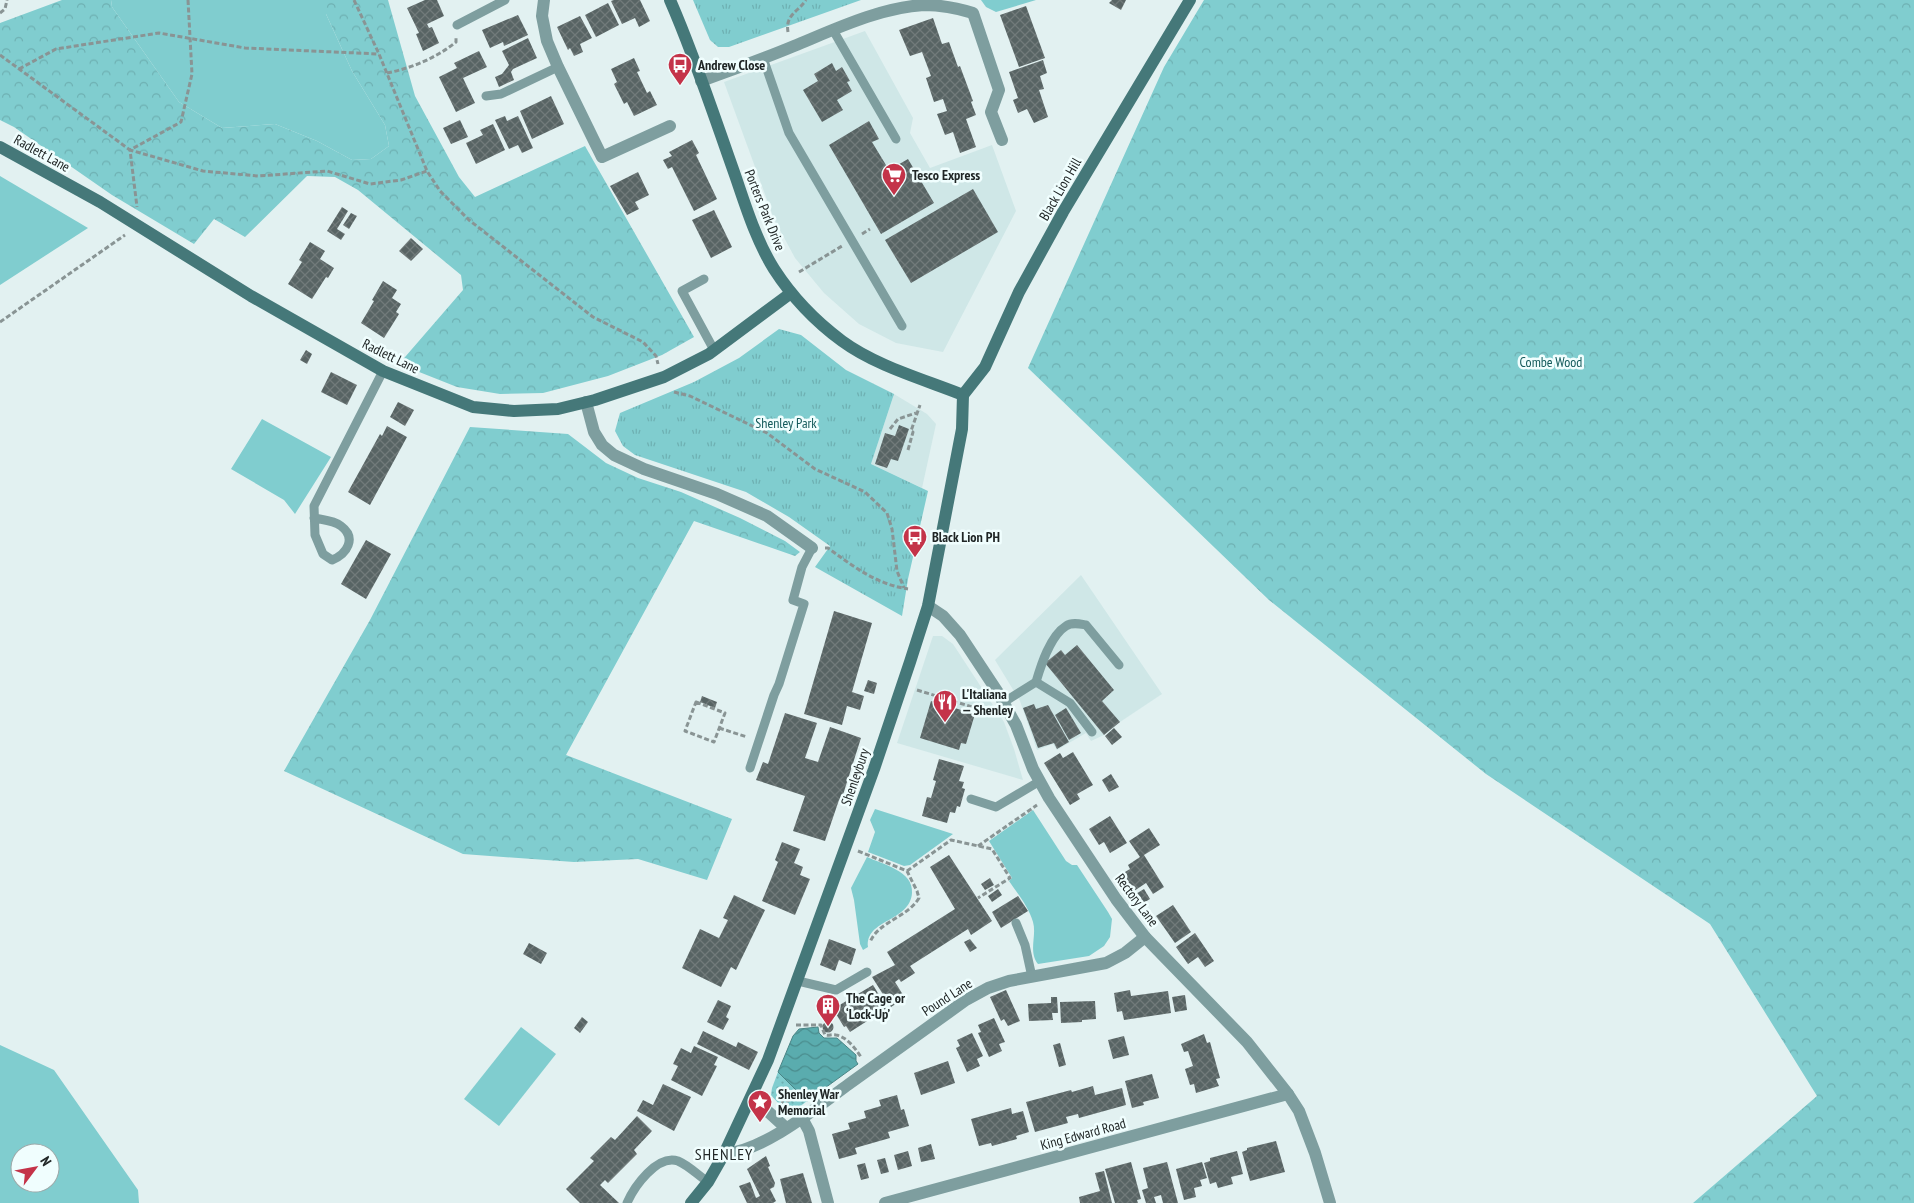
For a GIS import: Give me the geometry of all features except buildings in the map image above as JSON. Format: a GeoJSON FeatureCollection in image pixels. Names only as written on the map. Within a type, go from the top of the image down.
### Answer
{"type":"FeatureCollection","features":[{"type":"Feature","properties":{"kind":"street"},"geometry":{"type":"LineString","coordinates":[[544,0],[542,16],[547,41],[558,68],[602,157],[670,126]]}},
{"type":"Feature","properties":{"kind":"street","name":"Porters Park Drive"},"geometry":{"type":"LineString","coordinates":[[670,0],[686,37],[755,231],[774,268],[791,293],[818,322],[843,342],[868,357],[963,395]]}},
{"type":"Feature","properties":{"kind":"street","name":"Black Lion Hill"},"geometry":{"type":"LineString","coordinates":[[963,395],[985,368],[1020,292],[1063,212],[1190,0]]}},
{"type":"Feature","properties":{"kind":"street"},"geometry":{"type":"LineString","coordinates":[[701,81],[833,30],[894,9],[924,5],[968,5],[973,13],[1000,90],[992,112],[1002,140]]}},
{"type":"Feature","properties":{"kind":"street","name":"Radlett Lane"},"geometry":{"type":"LineString","coordinates":[[0,147],[100,202],[251,296],[383,371],[473,407],[514,411],[558,409],[664,377],[714,350],[791,293]]}},
{"type":"Feature","properties":{"kind":"street","name":"Shenleybury"},"geometry":{"type":"LineString","coordinates":[[691,1203],[708,1182],[724,1154],[768,1060],[798,981],[902,686],[928,606],[962,429],[963,395]]}},
{"type":"Feature","properties":{"kind":"street"},"geometry":{"type":"LineString","coordinates":[[586,402],[594,432],[602,446],[614,456],[644,469],[717,494],[767,516],[812,548]]}},
{"type":"Feature","properties":{"kind":"street","name":"Rectory Lane"},"geometry":{"type":"LineString","coordinates":[[928,606],[943,616],[960,635],[1004,702],[1049,798],[1116,899],[1145,937],[1247,1042],[1288,1094],[1298,1111],[1315,1153],[1330,1203]]}},
{"type":"Feature","properties":{"kind":"street","name":"Pound Lane"},"geometry":{"type":"LineString","coordinates":[[724,1154],[737,1153],[755,1146],[802,1118],[966,1000],[988,988],[1009,981],[1106,963],[1125,953],[1145,937]]}},
{"type":"Feature","properties":{"kind":"street","name":"King Edward Road"},"geometry":{"type":"LineString","coordinates":[[885,1203],[1288,1094]]}},
{"type":"Feature","properties":{"kind":"street"},"geometry":{"type":"LineString","coordinates":[[752,1097],[786,1128]]}},
{"type":"Feature","properties":{"kind":"street"},"geometry":{"type":"LineString","coordinates":[[802,1118],[809,1131],[828,1203]]}},
{"type":"Feature","properties":{"kind":"lane"},"geometry":{"type":"LineString","coordinates":[[457,25],[506,0]]}},
{"type":"Feature","properties":{"kind":"lane"},"geometry":{"type":"LineString","coordinates":[[833,30],[896,139]]}},
{"type":"Feature","properties":{"kind":"lane"},"geometry":{"type":"LineString","coordinates":[[763,58],[789,133],[902,326]]}},
{"type":"Feature","properties":{"kind":"lane"},"geometry":{"type":"LineString","coordinates":[[486,96],[501,94],[558,68]]}},
{"type":"Feature","properties":{"kind":"lane"},"geometry":{"type":"LineString","coordinates":[[704,279],[682,291],[714,350]]}},
{"type":"Feature","properties":{"kind":"lane"},"geometry":{"type":"LineString","coordinates":[[314,518],[331,521],[342,527],[349,538],[348,548],[341,557],[332,560],[323,554],[315,535],[314,518],[314,506],[383,371]]}},
{"type":"Feature","properties":{"kind":"lane"},"geometry":{"type":"LineString","coordinates":[[750,768],[804,604],[793,600],[802,567],[812,548]]}},
{"type":"Feature","properties":{"kind":"lane"},"geometry":{"type":"LineString","coordinates":[[1004,702],[1036,682],[1043,656],[1067,625],[1077,623],[1086,625],[1119,666]]}},
{"type":"Feature","properties":{"kind":"lane"},"geometry":{"type":"LineString","coordinates":[[1036,682],[1070,703],[1092,732]]}},
{"type":"Feature","properties":{"kind":"lane"},"geometry":{"type":"LineString","coordinates":[[971,799],[996,807],[1040,781]]}},
{"type":"Feature","properties":{"kind":"lane"},"geometry":{"type":"LineString","coordinates":[[1016,923],[1025,945],[1032,977]]}},
{"type":"Feature","properties":{"kind":"lane"},"geometry":{"type":"LineString","coordinates":[[798,981],[836,990],[867,972]]}},
{"type":"Feature","properties":{"kind":"lane"},"geometry":{"type":"LineString","coordinates":[[626,1203],[632,1190],[659,1163],[669,1160],[679,1161],[708,1182]]}},
{"type":"Feature","properties":{"kind":"path"},"geometry":{"type":"LineString","coordinates":[[0,13],[5,9],[7,0]]}},
{"type":"Feature","properties":{"kind":"path"},"geometry":{"type":"LineString","coordinates":[[130,150],[181,122],[192,74],[188,0]]}},
{"type":"Feature","properties":{"kind":"path"},"geometry":{"type":"LineString","coordinates":[[354,0],[379,54],[427,171],[440,191],[469,220],[593,317],[643,342],[656,356],[658,364]]}},
{"type":"Feature","properties":{"kind":"path"},"geometry":{"type":"LineString","coordinates":[[792,47],[787,24],[789,18],[806,0]]}},
{"type":"Feature","properties":{"kind":"path"},"geometry":{"type":"LineString","coordinates":[[387,74],[410,68],[447,49],[456,42],[457,25]]}},
{"type":"Feature","properties":{"kind":"path"},"geometry":{"type":"LineString","coordinates":[[19,70],[56,49],[159,34],[245,48],[379,54]]}},
{"type":"Feature","properties":{"kind":"path"},"geometry":{"type":"LineString","coordinates":[[0,55],[130,150],[203,171],[258,176],[327,171],[370,184],[401,180],[427,171]]}},
{"type":"Feature","properties":{"kind":"path"},"geometry":{"type":"LineString","coordinates":[[130,150],[137,208]]}},
{"type":"Feature","properties":{"kind":"path"},"geometry":{"type":"LineString","coordinates":[[0,322],[139,226]]}},
{"type":"Feature","properties":{"kind":"path"},"geometry":{"type":"LineString","coordinates":[[800,272],[870,229]]}},
{"type":"Feature","properties":{"kind":"path"},"geometry":{"type":"LineString","coordinates":[[674,392],[690,396],[767,433],[815,468],[865,492],[878,503],[887,513],[892,528],[897,571],[906,589],[873,579],[828,548],[812,548]]}},
{"type":"Feature","properties":{"kind":"path"},"geometry":{"type":"LineString","coordinates":[[908,450],[913,432],[910,431],[920,405]]}},
{"type":"Feature","properties":{"kind":"path"},"geometry":{"type":"LineString","coordinates":[[890,429],[898,419],[917,413]]}},
{"type":"Feature","properties":{"kind":"path"},"geometry":{"type":"LineString","coordinates":[[902,686],[1014,720]]}},
{"type":"Feature","properties":{"kind":"path"},"geometry":{"type":"LineString","coordinates":[[696,702],[724,713],[719,728],[714,742],[685,731],[696,702]]}},
{"type":"Feature","properties":{"kind":"path"},"geometry":{"type":"LineString","coordinates":[[719,728],[758,741]]}},
{"type":"Feature","properties":{"kind":"path"},"geometry":{"type":"LineString","coordinates":[[978,846],[1049,798]]}},
{"type":"Feature","properties":{"kind":"path"},"geometry":{"type":"LineString","coordinates":[[906,870],[951,840],[992,849],[1010,878],[978,898]]}},
{"type":"Feature","properties":{"kind":"path"},"geometry":{"type":"LineString","coordinates":[[846,846],[906,870],[919,898],[909,911],[878,930],[870,942]]}},
{"type":"Feature","properties":{"kind":"path"},"geometry":{"type":"LineString","coordinates":[[800,1025],[821,1025],[824,1035],[834,1034],[842,1038],[852,1045],[863,1060]]}},
{"type":"Feature","properties":{"kind":"path"},"geometry":{"type":"LineString","coordinates":[[782,1089],[792,1092],[791,1100],[781,1101],[778,1096],[782,1089]]}},
{"type":"Feature","properties":{"kind":"path"},"geometry":{"type":"LineString","coordinates":[[770,1113],[781,1101]]}},
{"type":"Feature","properties":{"kind":"shaded area"},"geometry":{"type":"Polygon","coordinates":[[[865,31],[913,118],[910,133],[930,168],[992,145],[1016,211],[943,352],[896,343],[859,324],[824,293],[795,258],[774,219],[724,82],[865,31]]]}},
{"type":"Feature","properties":{"kind":"shaded area"},"geometry":{"type":"Polygon","coordinates":[[[894,394],[927,414],[936,424],[922,488],[871,464],[894,394]]]}},
{"type":"Feature","properties":{"kind":"shaded area"},"geometry":{"type":"Polygon","coordinates":[[[1081,575],[1162,694],[1104,735],[1091,741],[1086,733],[1057,750],[1053,744],[1037,750],[1020,701],[995,660],[1081,575]]]}},
{"type":"Feature","properties":{"kind":"shaded area"},"geometry":{"type":"Polygon","coordinates":[[[933,636],[942,636],[953,644],[1004,722],[1023,780],[897,743],[933,636]]]}},
{"type":"Feature","properties":{"kind":"green space"},"geometry":{"type":"Polygon","coordinates":[[[62,0],[111,0],[112,7],[179,102],[222,128],[275,124],[317,141],[352,160],[371,159],[389,146],[385,125],[352,71],[326,14],[326,0],[388,0],[415,96],[459,177],[475,197],[585,146],[694,337],[662,355],[608,376],[543,393],[500,394],[457,387],[399,364],[463,290],[461,275],[358,190],[335,177],[307,176],[245,237],[214,219],[194,244],[112,195],[14,127],[0,120],[0,23],[62,0]]]}},
{"type":"Feature","properties":{"kind":"green space"},"geometry":{"type":"Polygon","coordinates":[[[111,0],[326,0],[326,14],[352,71],[385,125],[389,146],[371,159],[352,160],[317,141],[275,124],[222,128],[179,102],[112,7],[111,0]]]}},
{"type":"Feature","properties":{"kind":"green space"},"geometry":{"type":"Polygon","coordinates":[[[693,0],[861,0],[729,47],[718,47],[710,40],[693,0]]]}},
{"type":"Feature","properties":{"kind":"green space"},"geometry":{"type":"Polygon","coordinates":[[[981,0],[1036,0],[996,12],[986,7],[981,0]]]}},
{"type":"Feature","properties":{"kind":"green space","name":"Combe Wood"},"geometry":{"type":"Polygon","coordinates":[[[1204,0],[1914,0],[1914,1203],[1693,1203],[1817,1096],[1710,924],[1486,774],[1269,600],[1028,368],[1164,67],[1204,0]]]}},
{"type":"Feature","properties":{"kind":"green space"},"geometry":{"type":"Polygon","coordinates":[[[0,176],[88,228],[0,285],[0,176]]]}},
{"type":"Feature","properties":{"kind":"green space","name":"Shenley Park"},"geometry":{"type":"Polygon","coordinates":[[[779,329],[801,335],[846,370],[894,394],[871,464],[928,491],[908,579],[902,616],[815,567],[830,546],[789,517],[746,492],[635,455],[623,446],[615,431],[620,413],[694,382],[739,358],[779,329]]]}},
{"type":"Feature","properties":{"kind":"green space"},"geometry":{"type":"Polygon","coordinates":[[[262,419],[331,457],[295,514],[284,500],[231,469],[262,419]]]}},
{"type":"Feature","properties":{"kind":"green space"},"geometry":{"type":"Polygon","coordinates":[[[470,427],[568,434],[606,463],[638,478],[681,492],[740,518],[785,541],[800,552],[795,556],[694,521],[566,755],[732,819],[707,880],[638,859],[574,862],[463,854],[284,771],[370,620],[470,427]]]}},
{"type":"Feature","properties":{"kind":"green space"},"geometry":{"type":"Polygon","coordinates":[[[875,809],[953,834],[910,865],[904,866],[868,852],[875,832],[870,820],[875,809]]]}},
{"type":"Feature","properties":{"kind":"green space"},"geometry":{"type":"Polygon","coordinates":[[[1033,810],[1066,861],[1072,865],[1077,865],[1112,919],[1110,937],[1104,946],[1089,956],[1038,964],[1033,949],[1034,927],[1031,916],[1023,900],[1009,881],[1012,878],[989,841],[1033,810]]]}},
{"type":"Feature","properties":{"kind":"green space"},"geometry":{"type":"Polygon","coordinates":[[[867,857],[896,869],[903,874],[911,885],[912,893],[904,910],[873,931],[869,938],[868,947],[863,950],[860,944],[851,888],[867,857]]]}},
{"type":"Feature","properties":{"kind":"green space"},"geometry":{"type":"Polygon","coordinates":[[[521,1027],[556,1054],[499,1126],[464,1099],[521,1027]]]}},
{"type":"Feature","properties":{"kind":"green space"},"geometry":{"type":"Polygon","coordinates":[[[0,1045],[54,1070],[138,1190],[139,1203],[0,1203],[0,1045]]]}},
{"type":"Feature","properties":{"kind":"green space"},"geometry":{"type":"Polygon","coordinates":[[[778,1072],[807,1101],[794,1111],[778,1103],[771,1095],[778,1072]]]}},
{"type":"Feature","properties":{"kind":"water"},"geometry":{"type":"Polygon","coordinates":[[[818,1027],[819,1033],[824,1038],[837,1038],[856,1055],[858,1064],[807,1101],[778,1072],[793,1036],[799,1029],[818,1027]]]}},
{"type":"Feature","properties":{"kind":"place","name":"Andrew Close"},"geometry":{"type":"Point","coordinates":[680,86]}},
{"type":"Feature","properties":{"kind":"place","name":"Tesco Express"},"geometry":{"type":"Point","coordinates":[894,196]}},
{"type":"Feature","properties":{"kind":"place","name":"Black Lion PH"},"geometry":{"type":"Point","coordinates":[915,558]}},
{"type":"Feature","properties":{"kind":"place","name":"L'Italiana — Shenley"},"geometry":{"type":"Point","coordinates":[945,723]}},
{"type":"Feature","properties":{"kind":"place","name":"The Cage or ‘Lock-Up’"},"geometry":{"type":"Point","coordinates":[828,1027]}},
{"type":"Feature","properties":{"kind":"place","name":"Shenley War Memorial"},"geometry":{"type":"Point","coordinates":[760,1123]}},
{"type":"Feature","properties":{"kind":"district","name":"SHENLEY"},"geometry":{"type":"Point","coordinates":[724,1154]}}]}
